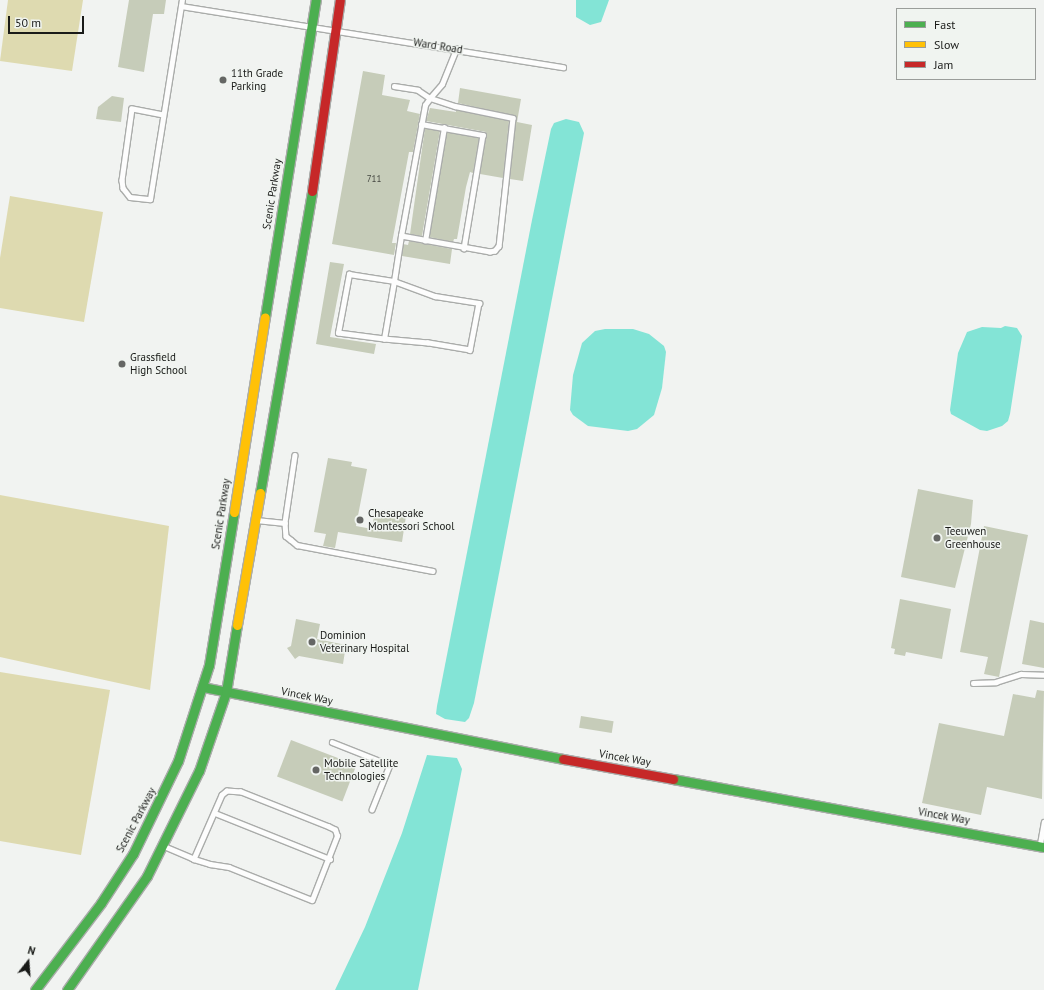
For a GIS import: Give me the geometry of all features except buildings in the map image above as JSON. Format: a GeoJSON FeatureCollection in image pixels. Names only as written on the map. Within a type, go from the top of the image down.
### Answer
{"type":"FeatureCollection","features":[{"type":"Feature","properties":{"kind":"street","name":"Scenic Parkway"},"geometry":{"type":"LineString","coordinates":[[35,990],[101,903],[133,854],[158,806],[178,761],[203,687],[209,665],[229,546],[316,0]]}},
{"type":"Feature","properties":{"kind":"street"},"geometry":{"type":"LineString","coordinates":[[67,990],[147,876],[199,771],[226,692],[324,118],[340,0]]}},
{"type":"Feature","properties":{"kind":"street","name":"Vincek Way"},"geometry":{"type":"LineString","coordinates":[[203,687],[478,743],[1042,847]]}},
{"type":"Feature","properties":{"kind":"lane"},"geometry":{"type":"LineString","coordinates":[[163,115],[132,109],[122,180],[123,188],[130,197],[150,199],[182,0]]}},
{"type":"Feature","properties":{"kind":"lane","name":"Ward Road"},"geometry":{"type":"LineString","coordinates":[[181,6],[313,25],[563,67]]}},
{"type":"Feature","properties":{"kind":"lane"},"geometry":{"type":"LineString","coordinates":[[384,339],[425,105],[442,84],[456,49]]}},
{"type":"Feature","properties":{"kind":"lane"},"geometry":{"type":"LineString","coordinates":[[394,86],[418,90],[430,98],[511,116],[514,122],[498,246],[490,252],[401,236]]}},
{"type":"Feature","properties":{"kind":"lane"},"geometry":{"type":"LineString","coordinates":[[421,124],[483,134],[464,248]]}},
{"type":"Feature","properties":{"kind":"lane"},"geometry":{"type":"LineString","coordinates":[[425,241],[444,128]]}},
{"type":"Feature","properties":{"kind":"lane"},"geometry":{"type":"LineString","coordinates":[[349,274],[394,281],[435,296],[478,303],[470,350],[428,343],[384,339],[338,333],[349,274]]}},
{"type":"Feature","properties":{"kind":"lane"},"geometry":{"type":"LineString","coordinates":[[295,455],[285,523],[286,536],[297,545],[432,571]]}},
{"type":"Feature","properties":{"kind":"lane"},"geometry":{"type":"LineString","coordinates":[[255,520],[285,523]]}},
{"type":"Feature","properties":{"kind":"lane"},"geometry":{"type":"LineString","coordinates":[[973,683],[996,682],[1021,674],[1044,675]]}},
{"type":"Feature","properties":{"kind":"lane"},"geometry":{"type":"LineString","coordinates":[[332,742],[390,765],[372,810]]}},
{"type":"Feature","properties":{"kind":"lane"},"geometry":{"type":"LineString","coordinates":[[162,846],[194,859],[229,867],[312,900],[330,859],[337,836],[335,830],[329,827],[235,790],[227,791],[222,795],[194,859]]}},
{"type":"Feature","properties":{"kind":"lane"},"geometry":{"type":"LineString","coordinates":[[215,812],[330,859]]}},
{"type":"Feature","properties":{"kind":"lane"},"geometry":{"type":"LineString","coordinates":[[1042,847],[1044,822]]}},
{"type":"Feature","properties":{"kind":"shaded area"},"geometry":{"type":"Polygon","coordinates":[[[8,0],[83,0],[72,71],[0,61],[8,0]]]}},
{"type":"Feature","properties":{"kind":"shaded area"},"geometry":{"type":"Polygon","coordinates":[[[10,196],[103,212],[84,322],[0,308],[0,258],[10,196]]]}},
{"type":"Feature","properties":{"kind":"shaded area"},"geometry":{"type":"Polygon","coordinates":[[[0,495],[169,526],[150,690],[0,657],[0,495]]]}},
{"type":"Feature","properties":{"kind":"shaded area"},"geometry":{"type":"Polygon","coordinates":[[[0,672],[110,690],[81,855],[0,841],[0,672]]]}},
{"type":"Feature","properties":{"kind":"water"},"geometry":{"type":"Polygon","coordinates":[[[576,0],[609,0],[601,22],[590,25],[576,17],[576,0]]]}},
{"type":"Feature","properties":{"kind":"water"},"geometry":{"type":"Polygon","coordinates":[[[566,119],[579,122],[584,133],[474,703],[469,718],[465,722],[445,719],[436,714],[437,706],[532,220],[551,129],[554,123],[566,119]]]}},
{"type":"Feature","properties":{"kind":"water"},"geometry":{"type":"Polygon","coordinates":[[[1005,326],[1017,328],[1022,336],[1010,414],[1008,421],[1002,426],[987,431],[980,430],[951,414],[950,410],[958,353],[967,332],[982,327],[1001,328],[1005,326]]]}},
{"type":"Feature","properties":{"kind":"water"},"geometry":{"type":"Polygon","coordinates":[[[605,329],[633,329],[649,334],[664,346],[666,352],[662,388],[654,415],[637,429],[628,431],[588,426],[573,415],[570,410],[573,375],[582,343],[595,331],[605,329]]]}},
{"type":"Feature","properties":{"kind":"water"},"geometry":{"type":"Polygon","coordinates":[[[427,755],[457,758],[462,769],[418,990],[335,990],[365,927],[402,833],[427,755]]]}},
{"type":"Feature","properties":{"kind":"traffic: fast"},"geometry":{"type":"LineString","coordinates":[[265,317],[316,0]]}},
{"type":"Feature","properties":{"kind":"traffic: fast"},"geometry":{"type":"LineString","coordinates":[[260,493],[312,191]]}},
{"type":"Feature","properties":{"kind":"traffic: fast"},"geometry":{"type":"LineString","coordinates":[[35,990],[101,903],[133,854],[178,761],[209,665],[234,512]]}},
{"type":"Feature","properties":{"kind":"traffic: fast"},"geometry":{"type":"LineString","coordinates":[[67,990],[147,876],[199,771],[226,692],[237,625]]}},
{"type":"Feature","properties":{"kind":"traffic: fast"},"geometry":{"type":"LineString","coordinates":[[203,687],[563,759]]}},
{"type":"Feature","properties":{"kind":"traffic: fast"},"geometry":{"type":"LineString","coordinates":[[673,779],[1044,847]]}},
{"type":"Feature","properties":{"kind":"traffic: slow"},"geometry":{"type":"LineString","coordinates":[[234,512],[265,317]]}},
{"type":"Feature","properties":{"kind":"traffic: slow"},"geometry":{"type":"LineString","coordinates":[[237,625],[260,493]]}},
{"type":"Feature","properties":{"kind":"traffic: jam"},"geometry":{"type":"LineString","coordinates":[[312,191],[340,0]]}},
{"type":"Feature","properties":{"kind":"traffic: jam"},"geometry":{"type":"LineString","coordinates":[[563,759],[673,779]]}},
{"type":"Feature","properties":{"kind":"place","name":"11th Grade Parking"},"geometry":{"type":"Point","coordinates":[223,80]}},
{"type":"Feature","properties":{"kind":"place","name":"Grassfield High School"},"geometry":{"type":"Point","coordinates":[122,364]}},
{"type":"Feature","properties":{"kind":"place","name":"Chesapeake Montessori School"},"geometry":{"type":"Point","coordinates":[360,520]}},
{"type":"Feature","properties":{"kind":"place","name":"Teeuwen Greenhouse"},"geometry":{"type":"Point","coordinates":[937,538]}},
{"type":"Feature","properties":{"kind":"place","name":"Dominion Veterinary Hospital"},"geometry":{"type":"Point","coordinates":[312,642]}},
{"type":"Feature","properties":{"kind":"place","name":"Mobile Satellite Technologies"},"geometry":{"type":"Point","coordinates":[316,770]}}]}
